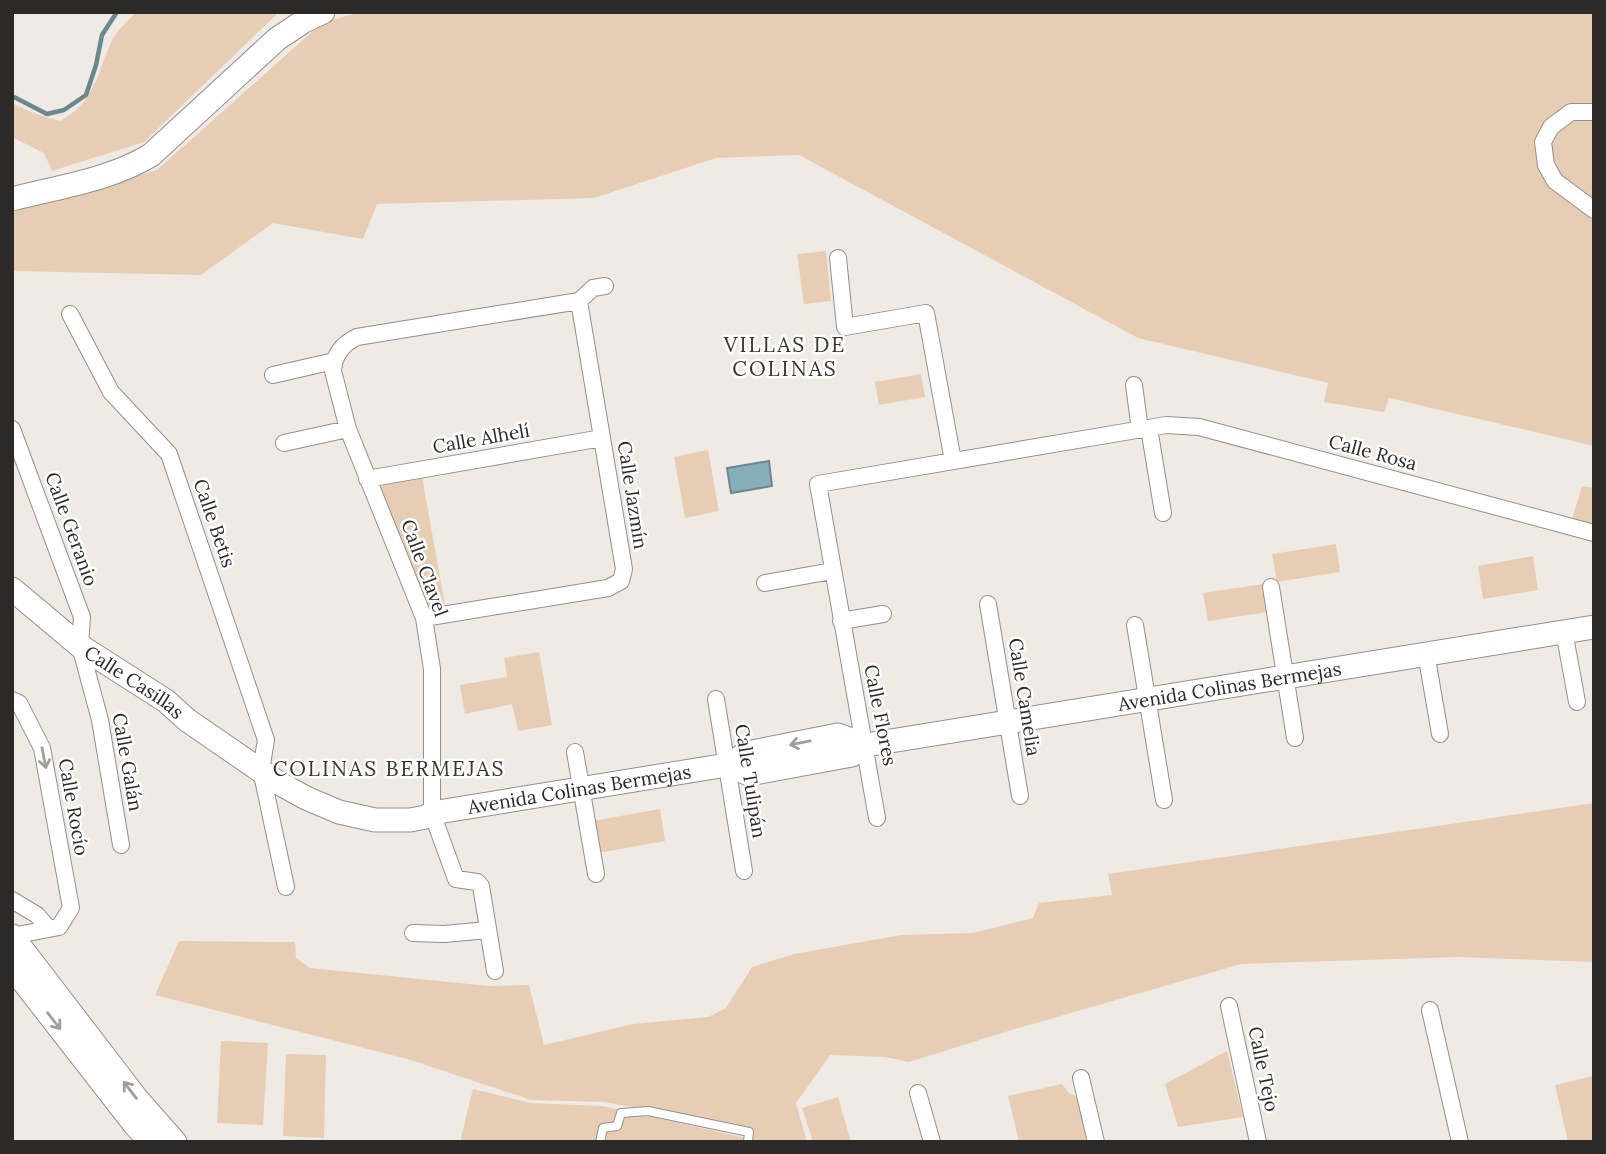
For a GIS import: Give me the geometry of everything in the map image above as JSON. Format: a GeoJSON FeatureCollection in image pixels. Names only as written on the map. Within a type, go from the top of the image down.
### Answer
{"type":"FeatureCollection","features":[{"type":"Feature","properties":{"kind":"street"},"geometry":{"type":"LineString","coordinates":[[12,199],[135,165],[151,155],[277,39],[323,12]]}},
{"type":"Feature","properties":{"kind":"street"},"geometry":{"type":"LineString","coordinates":[[1594,112],[1572,112],[1551,127],[1543,142],[1546,165],[1555,181],[1594,210]]}},
{"type":"Feature","properties":{"kind":"street"},"geometry":{"type":"LineString","coordinates":[[838,258],[845,327],[926,313],[953,461]]}},
{"type":"Feature","properties":{"kind":"street"},"geometry":{"type":"LineString","coordinates":[[272,375],[334,361],[348,341],[357,337],[579,301],[593,288],[605,286]]}},
{"type":"Feature","properties":{"kind":"street","name":"Calle Jazmín"},"geometry":{"type":"LineString","coordinates":[[424,618],[608,588],[621,582],[624,569],[579,301]]}},
{"type":"Feature","properties":{"kind":"street","name":"Calle Betis"},"geometry":{"type":"LineString","coordinates":[[70,314],[111,392],[169,454],[266,740],[262,764],[286,887]]}},
{"type":"Feature","properties":{"kind":"street","name":"Calle Clavel"},"geometry":{"type":"LineString","coordinates":[[334,361],[333,371],[348,429],[424,618],[432,669],[432,813]]}},
{"type":"Feature","properties":{"kind":"street"},"geometry":{"type":"LineString","coordinates":[[1134,385],[1163,513]]}},
{"type":"Feature","properties":{"kind":"street","name":"Calle Rosa"},"geometry":{"type":"LineString","coordinates":[[818,484],[1166,425],[1199,428],[1594,533]]}},
{"type":"Feature","properties":{"kind":"street","name":"Calle Geranio"},"geometry":{"type":"LineString","coordinates":[[12,429],[82,617],[80,646]]}},
{"type":"Feature","properties":{"kind":"street"},"geometry":{"type":"LineString","coordinates":[[284,443],[348,429]]}},
{"type":"Feature","properties":{"kind":"street","name":"Calle Alhelí"},"geometry":{"type":"LineString","coordinates":[[367,479],[602,438]]}},
{"type":"Feature","properties":{"kind":"street","name":"Calle Flores"},"geometry":{"type":"LineString","coordinates":[[818,484],[877,818]]}},
{"type":"Feature","properties":{"kind":"street"},"geometry":{"type":"LineString","coordinates":[[765,583],[832,571]]}},
{"type":"Feature","properties":{"kind":"street"},"geometry":{"type":"LineString","coordinates":[[1271,587],[1296,738]]}},
{"type":"Feature","properties":{"kind":"street","name":"Calle Casillas"},"geometry":{"type":"LineString","coordinates":[[12,589],[80,646],[166,701]]}},
{"type":"Feature","properties":{"kind":"street","name":"Calle Camelia"},"geometry":{"type":"LineString","coordinates":[[988,604],[1020,796]]}},
{"type":"Feature","properties":{"kind":"street"},"geometry":{"type":"LineString","coordinates":[[841,621],[883,614]]}},
{"type":"Feature","properties":{"kind":"street"},"geometry":{"type":"LineString","coordinates":[[1135,625],[1164,800]]}},
{"type":"Feature","properties":{"kind":"street","name":"Avenida Colinas Bermejas"},"geometry":{"type":"LineString","coordinates":[[166,701],[210,721],[262,764],[344,799],[388,807],[418,808],[432,813],[727,765],[747,753],[838,735],[866,745],[1594,627]]}},
{"type":"Feature","properties":{"kind":"street"},"geometry":{"type":"LineString","coordinates":[[1564,631],[1577,702]]}},
{"type":"Feature","properties":{"kind":"street","name":"Calle Galán"},"geometry":{"type":"LineString","coordinates":[[80,646],[100,720],[121,845]]}},
{"type":"Feature","properties":{"kind":"street"},"geometry":{"type":"LineString","coordinates":[[1426,653],[1440,734]]}},
{"type":"Feature","properties":{"kind":"street","name":"Calle Tulipán"},"geometry":{"type":"LineString","coordinates":[[716,699],[744,871]]}},
{"type":"Feature","properties":{"kind":"street","name":"Calle Rocío"},"geometry":{"type":"LineString","coordinates":[[12,700],[19,703],[42,748],[71,908],[54,928]]}},
{"type":"Feature","properties":{"kind":"street"},"geometry":{"type":"LineString","coordinates":[[575,752],[596,874]]}},
{"type":"Feature","properties":{"kind":"street"},"geometry":{"type":"LineString","coordinates":[[432,813],[456,878],[477,882],[481,886],[495,971]]}},
{"type":"Feature","properties":{"kind":"street"},"geometry":{"type":"LineString","coordinates":[[12,900],[54,928]]}},
{"type":"Feature","properties":{"kind":"street"},"geometry":{"type":"LineString","coordinates":[[54,928],[12,936],[130,1090],[175,1142]]}},
{"type":"Feature","properties":{"kind":"street"},"geometry":{"type":"LineString","coordinates":[[413,933],[444,934],[488,930]]}},
{"type":"Feature","properties":{"kind":"street"},"geometry":{"type":"LineString","coordinates":[[12,967],[151,1142]]}},
{"type":"Feature","properties":{"kind":"street","name":"Calle Tejo"},"geometry":{"type":"LineString","coordinates":[[1229,1006],[1258,1142]]}},
{"type":"Feature","properties":{"kind":"street"},"geometry":{"type":"LineString","coordinates":[[1430,1010],[1460,1142]]}},
{"type":"Feature","properties":{"kind":"street"},"geometry":{"type":"LineString","coordinates":[[1081,1078],[1096,1142]]}},
{"type":"Feature","properties":{"kind":"street"},"geometry":{"type":"LineString","coordinates":[[918,1093],[932,1142]]}},
{"type":"Feature","properties":{"kind":"lane"},"geometry":{"type":"LineString","coordinates":[[600,1142],[603,1128],[617,1126],[621,1113],[649,1111],[749,1132],[748,1142]]}},
{"type":"Feature","properties":{"kind":"shaded area"},"geometry":{"type":"Polygon","coordinates":[[[136,12],[279,12],[144,142],[52,171],[44,153],[12,137],[12,103],[60,121],[72,114],[88,97],[115,35],[136,12]]]}},
{"type":"Feature","properties":{"kind":"shaded area"},"geometry":{"type":"Polygon","coordinates":[[[360,12],[1594,12],[1594,446],[1389,398],[1384,412],[1324,402],[1328,383],[1138,338],[799,155],[716,158],[594,198],[377,204],[363,239],[273,223],[201,275],[12,271],[12,212],[157,170],[322,23],[360,12]]]}},
{"type":"Feature","properties":{"kind":"shaded area"},"geometry":{"type":"Polygon","coordinates":[[[826,251],[831,301],[804,304],[797,254],[826,251]]]}},
{"type":"Feature","properties":{"kind":"shaded area"},"geometry":{"type":"Polygon","coordinates":[[[921,374],[925,397],[879,405],[875,382],[921,374]]]}},
{"type":"Feature","properties":{"kind":"shaded area"},"geometry":{"type":"Polygon","coordinates":[[[708,450],[719,511],[685,518],[674,457],[708,450]]]}},
{"type":"Feature","properties":{"kind":"shaded area"},"geometry":{"type":"Polygon","coordinates":[[[422,476],[445,606],[427,611],[411,564],[379,488],[381,485],[422,476]]]}},
{"type":"Feature","properties":{"kind":"shaded area"},"geometry":{"type":"Polygon","coordinates":[[[1582,486],[1594,488],[1594,525],[1572,519],[1582,486]]]}},
{"type":"Feature","properties":{"kind":"shaded area"},"geometry":{"type":"Polygon","coordinates":[[[1336,544],[1340,572],[1277,582],[1272,554],[1336,544]]]}},
{"type":"Feature","properties":{"kind":"shaded area"},"geometry":{"type":"Polygon","coordinates":[[[1533,556],[1538,590],[1483,599],[1478,566],[1533,556]]]}},
{"type":"Feature","properties":{"kind":"shaded area"},"geometry":{"type":"Polygon","coordinates":[[[1263,584],[1268,612],[1208,621],[1203,593],[1263,584]]]}},
{"type":"Feature","properties":{"kind":"shaded area"},"geometry":{"type":"Polygon","coordinates":[[[539,652],[552,725],[518,731],[512,704],[465,714],[460,685],[507,677],[504,658],[539,652]]]}},
{"type":"Feature","properties":{"kind":"shaded area"},"geometry":{"type":"Polygon","coordinates":[[[1594,803],[1594,962],[1458,957],[1241,964],[909,1062],[885,1057],[830,1055],[796,1103],[807,1142],[751,1142],[752,1129],[604,1102],[531,1100],[411,1060],[155,995],[179,941],[295,942],[296,958],[310,968],[489,986],[529,985],[544,1045],[633,1024],[708,1017],[726,1008],[752,967],[794,954],[901,935],[973,933],[1033,918],[1039,903],[1112,895],[1108,874],[1594,803]]]}},
{"type":"Feature","properties":{"kind":"shaded area"},"geometry":{"type":"Polygon","coordinates":[[[660,809],[665,841],[598,853],[592,821],[660,809]]]}},
{"type":"Feature","properties":{"kind":"shaded area"},"geometry":{"type":"Polygon","coordinates":[[[221,1041],[268,1043],[263,1125],[217,1123],[221,1041]]]}},
{"type":"Feature","properties":{"kind":"shaded area"},"geometry":{"type":"Polygon","coordinates":[[[1227,1051],[1243,1117],[1178,1127],[1165,1084],[1227,1051]]]}},
{"type":"Feature","properties":{"kind":"shaded area"},"geometry":{"type":"Polygon","coordinates":[[[286,1054],[326,1055],[324,1138],[283,1136],[286,1054]]]}},
{"type":"Feature","properties":{"kind":"shaded area"},"geometry":{"type":"Polygon","coordinates":[[[1593,1076],[1594,1142],[1568,1142],[1555,1085],[1593,1076]]]}},
{"type":"Feature","properties":{"kind":"shaded area"},"geometry":{"type":"Polygon","coordinates":[[[1062,1084],[1069,1093],[1078,1097],[1087,1142],[1019,1142],[1008,1096],[1062,1084]]]}},
{"type":"Feature","properties":{"kind":"shaded area"},"geometry":{"type":"Polygon","coordinates":[[[473,1089],[530,1103],[602,1106],[746,1138],[745,1142],[460,1142],[473,1089]]]}},
{"type":"Feature","properties":{"kind":"shaded area"},"geometry":{"type":"Polygon","coordinates":[[[838,1097],[851,1142],[813,1142],[802,1108],[838,1097]]]}},
{"type":"Feature","properties":{"kind":"water"},"geometry":{"type":"Polygon","coordinates":[[[769,461],[772,486],[731,493],[727,468],[769,461]]]}},
{"type":"Feature","properties":{"kind":"waterway"},"geometry":{"type":"LineString","coordinates":[[12,96],[47,114],[64,110],[86,95],[102,35],[117,12]]}},
{"type":"Feature","properties":{"kind":"district","name":"VILLAS DE COLINAS"},"geometry":{"type":"Point","coordinates":[785,357]}},
{"type":"Feature","properties":{"kind":"district","name":"COLINAS BERMEJAS"},"geometry":{"type":"Point","coordinates":[389,769]}}]}
